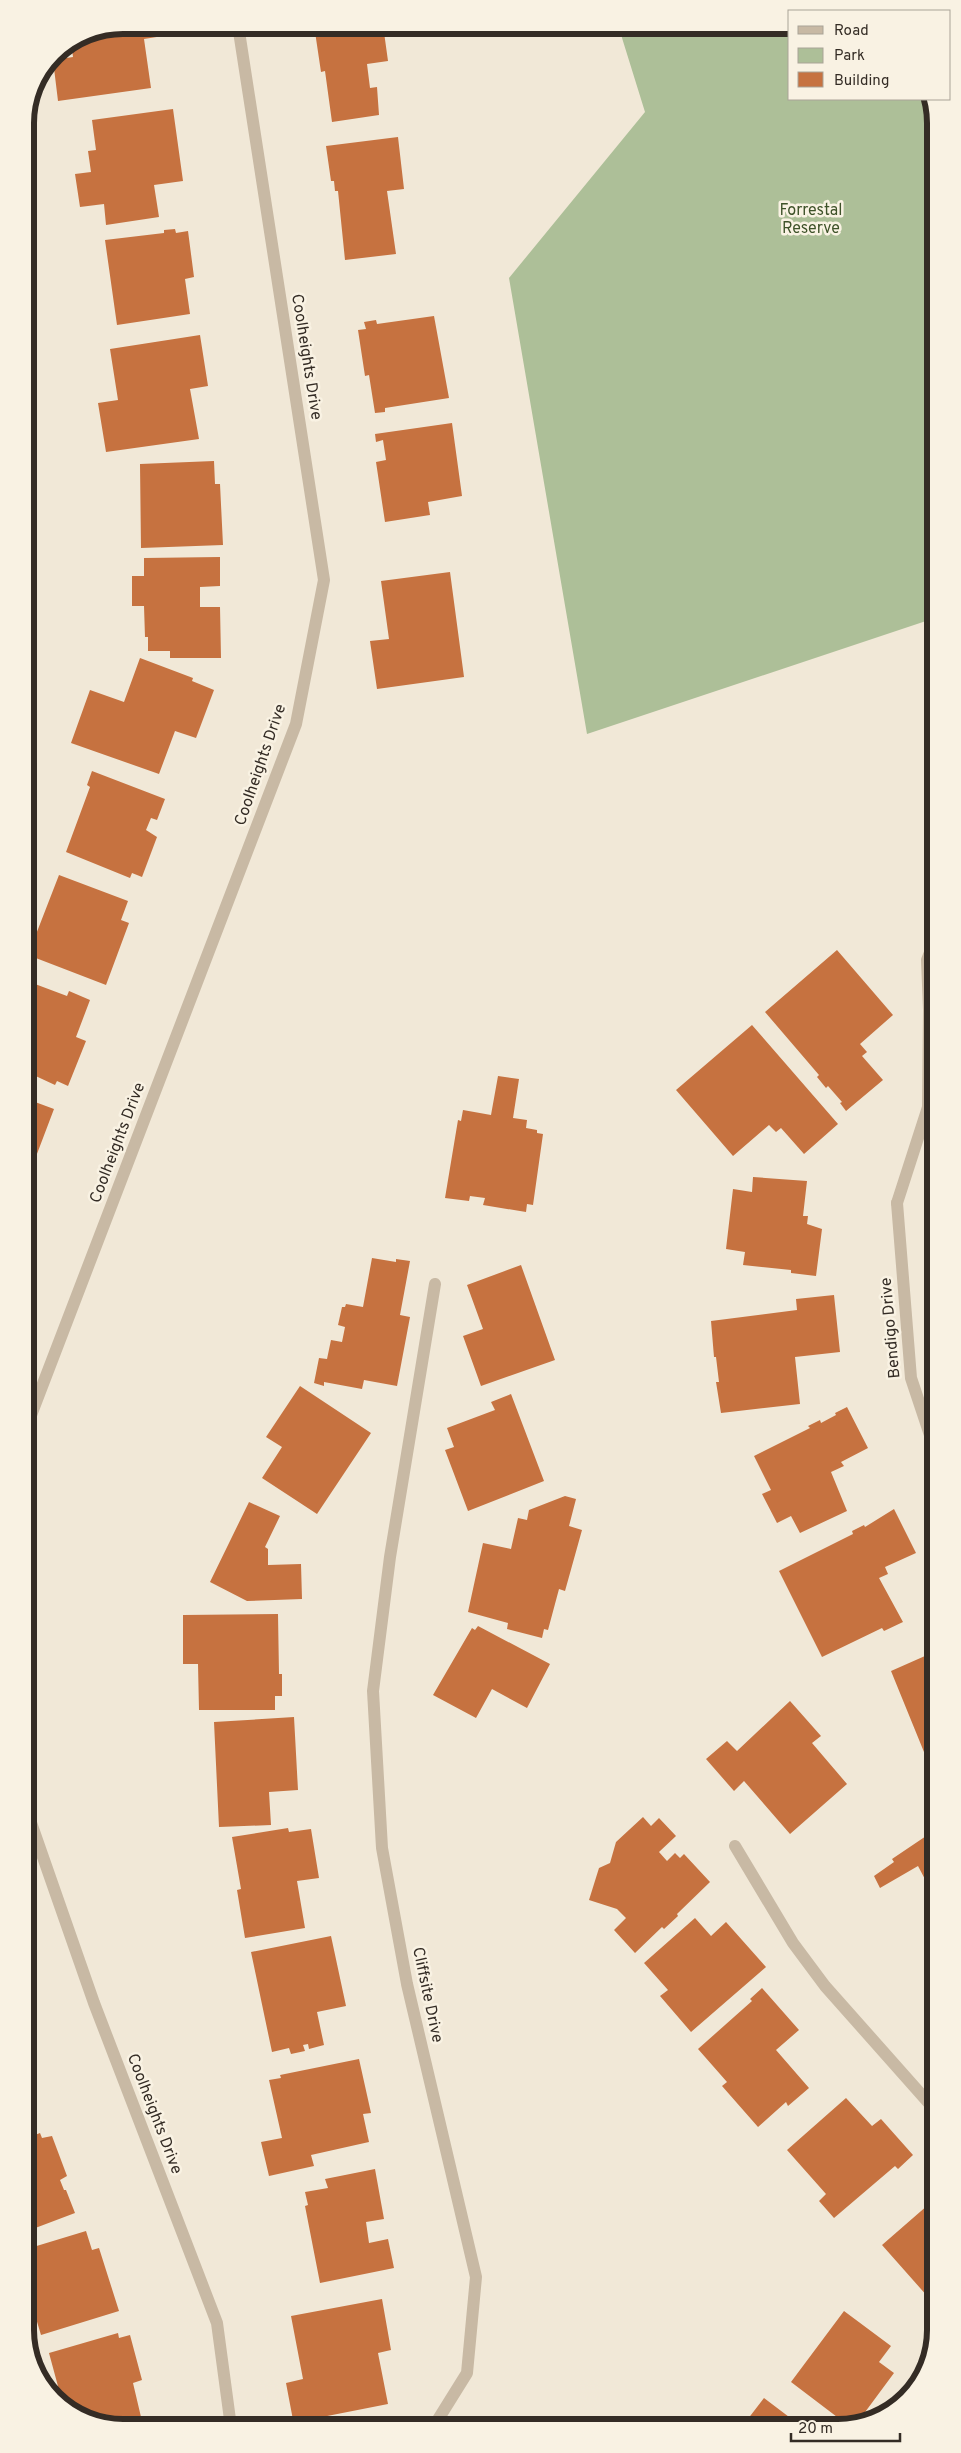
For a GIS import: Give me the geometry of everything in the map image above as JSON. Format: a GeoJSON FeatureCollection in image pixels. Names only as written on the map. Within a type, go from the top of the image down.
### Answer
{"type":"FeatureCollection","features":[{"type":"Feature","properties":{"kind":"street","name":"Coolheights Drive"},"geometry":{"type":"LineString","coordinates":[[34,1407],[296,724],[324,580],[239,34]]}},
{"type":"Feature","properties":{"kind":"street","name":"Bendigo Drive"},"geometry":{"type":"LineString","coordinates":[[927,1111],[897,1203],[911,1378],[927,1426]]}},
{"type":"Feature","properties":{"kind":"street","name":"Cliffsite Drive"},"geometry":{"type":"LineString","coordinates":[[435,1284],[390,1557],[372,1691],[382,1848],[407,1984],[476,2276],[467,2373],[438,2419]]}},
{"type":"Feature","properties":{"kind":"street","name":"Coolheights Drive"},"geometry":{"type":"LineString","coordinates":[[34,1831],[94,2003],[217,2324],[230,2419]]}},
{"type":"Feature","properties":{"kind":"street"},"geometry":{"type":"LineString","coordinates":[[735,1846],[793,1942],[825,1986],[927,2100]]}},
{"type":"Feature","properties":{"kind":"green space","name":"Forrestal Reserve"},"geometry":{"type":"Polygon","coordinates":[[[621,34],[788,34],[788,100],[924,100],[927,123],[927,621],[587,734],[509,278],[645,112],[621,34]]]}},
{"type":"Feature","properties":{"kind":"building"},"geometry":{"type":"Polygon","coordinates":[[[117,34],[163,34],[163,36],[144,39],[151,88],[58,101],[54,67],[61,59],[73,57],[72,50],[94,38],[117,34]]]}},
{"type":"Feature","properties":{"kind":"building"},"geometry":{"type":"Polygon","coordinates":[[[315,34],[384,34],[388,61],[367,64],[370,88],[377,87],[379,115],[332,122],[325,71],[321,72],[315,34]]]}},
{"type":"Feature","properties":{"kind":"building"},"geometry":{"type":"Polygon","coordinates":[[[173,109],[183,181],[154,185],[159,217],[106,225],[104,204],[80,207],[75,174],[91,172],[88,151],[96,150],[92,120],[173,109]]]}},
{"type":"Feature","properties":{"kind":"building"},"geometry":{"type":"Polygon","coordinates":[[[398,137],[404,189],[387,191],[396,254],[345,260],[338,191],[335,191],[334,181],[331,181],[326,146],[398,137]]]}},
{"type":"Feature","properties":{"kind":"building"},"geometry":{"type":"Polygon","coordinates":[[[175,229],[176,233],[188,231],[194,277],[185,279],[190,314],[117,325],[105,240],[164,233],[164,230],[175,229]]]}},
{"type":"Feature","properties":{"kind":"building"},"geometry":{"type":"Polygon","coordinates":[[[434,316],[449,398],[385,408],[385,412],[375,413],[369,375],[365,376],[358,330],[366,329],[364,322],[376,320],[377,324],[434,316]]]}},
{"type":"Feature","properties":{"kind":"building"},"geometry":{"type":"Polygon","coordinates":[[[200,335],[208,386],[190,389],[199,439],[106,452],[98,403],[118,400],[110,349],[200,335]]]}},
{"type":"Feature","properties":{"kind":"building"},"geometry":{"type":"Polygon","coordinates":[[[452,423],[462,496],[428,502],[430,515],[385,522],[376,462],[386,460],[383,440],[376,442],[375,434],[452,423]]]}},
{"type":"Feature","properties":{"kind":"building"},"geometry":{"type":"Polygon","coordinates":[[[214,461],[215,484],[220,484],[223,545],[141,548],[140,464],[214,461]]]}},
{"type":"Feature","properties":{"kind":"building"},"geometry":{"type":"Polygon","coordinates":[[[220,557],[220,586],[200,587],[200,607],[220,607],[221,658],[170,658],[170,651],[148,651],[148,637],[145,637],[144,606],[132,606],[132,576],[144,576],[144,558],[220,557]]]}},
{"type":"Feature","properties":{"kind":"building"},"geometry":{"type":"Polygon","coordinates":[[[450,572],[464,677],[377,689],[370,641],[389,639],[381,581],[450,572]]]}},
{"type":"Feature","properties":{"kind":"building"},"geometry":{"type":"Polygon","coordinates":[[[140,658],[193,678],[192,681],[214,690],[196,738],[175,731],[159,774],[71,743],[90,690],[124,702],[140,658]]]}},
{"type":"Feature","properties":{"kind":"building"},"geometry":{"type":"Polygon","coordinates":[[[92,771],[165,799],[157,820],[151,818],[146,830],[157,837],[142,877],[132,873],[130,878],[66,852],[90,787],[87,785],[92,771]]]}},
{"type":"Feature","properties":{"kind":"building"},"geometry":{"type":"Polygon","coordinates":[[[59,875],[128,901],[121,920],[129,923],[106,985],[34,957],[34,940],[59,875]]]}},
{"type":"Feature","properties":{"kind":"building"},"geometry":{"type":"Polygon","coordinates":[[[837,950],[893,1015],[860,1044],[867,1052],[862,1056],[883,1080],[846,1111],[840,1103],[842,1102],[828,1086],[826,1088],[817,1077],[819,1075],[765,1012],[837,950]]]}},
{"type":"Feature","properties":{"kind":"building"},"geometry":{"type":"Polygon","coordinates":[[[34,984],[67,996],[69,991],[90,1000],[76,1037],[86,1041],[68,1086],[57,1081],[55,1085],[34,1075],[34,984]]]}},
{"type":"Feature","properties":{"kind":"building"},"geometry":{"type":"Polygon","coordinates":[[[752,1025],[838,1124],[804,1154],[781,1128],[776,1132],[769,1125],[733,1156],[676,1090],[752,1025]]]}},
{"type":"Feature","properties":{"kind":"building"},"geometry":{"type":"Polygon","coordinates":[[[498,1076],[519,1079],[513,1118],[527,1120],[526,1128],[537,1130],[537,1133],[543,1134],[533,1205],[527,1204],[526,1212],[483,1205],[485,1198],[470,1196],[469,1201],[445,1198],[458,1120],[461,1121],[463,1110],[491,1115],[498,1076]]]}},
{"type":"Feature","properties":{"kind":"building"},"geometry":{"type":"Polygon","coordinates":[[[34,1102],[54,1109],[34,1162],[34,1102]]]}},
{"type":"Feature","properties":{"kind":"building"},"geometry":{"type":"Polygon","coordinates":[[[753,1177],[807,1181],[803,1216],[808,1216],[807,1224],[822,1229],[816,1276],[791,1273],[791,1270],[743,1265],[745,1252],[726,1249],[733,1189],[752,1192],[753,1177]]]}},
{"type":"Feature","properties":{"kind":"building"},"geometry":{"type":"Polygon","coordinates":[[[372,1258],[396,1262],[396,1259],[410,1261],[400,1315],[410,1317],[397,1386],[364,1380],[362,1389],[324,1382],[324,1386],[314,1383],[319,1358],[327,1359],[331,1340],[342,1342],[345,1327],[338,1325],[342,1307],[345,1307],[346,1304],[363,1307],[372,1258]]]}},
{"type":"Feature","properties":{"kind":"building"},"geometry":{"type":"Polygon","coordinates":[[[521,1265],[555,1360],[481,1386],[463,1336],[483,1329],[467,1285],[521,1265]]]}},
{"type":"Feature","properties":{"kind":"building"},"geometry":{"type":"Polygon","coordinates":[[[834,1295],[840,1352],[795,1357],[800,1404],[721,1413],[716,1382],[719,1382],[716,1357],[714,1357],[711,1321],[797,1310],[796,1299],[834,1295]]]}},
{"type":"Feature","properties":{"kind":"building"},"geometry":{"type":"Polygon","coordinates":[[[300,1386],[371,1433],[317,1514],[262,1478],[282,1447],[266,1437],[300,1386]]]}},
{"type":"Feature","properties":{"kind":"building"},"geometry":{"type":"Polygon","coordinates":[[[511,1394],[544,1481],[468,1511],[445,1450],[454,1447],[447,1428],[495,1410],[491,1402],[511,1394]]]}},
{"type":"Feature","properties":{"kind":"building"},"geometry":{"type":"Polygon","coordinates":[[[847,1407],[868,1448],[841,1462],[844,1466],[831,1472],[847,1511],[800,1533],[791,1516],[777,1523],[762,1494],[771,1490],[754,1456],[810,1428],[808,1426],[820,1420],[821,1423],[847,1407]]]}},
{"type":"Feature","properties":{"kind":"building"},"geometry":{"type":"Polygon","coordinates":[[[565,1496],[576,1499],[569,1526],[582,1530],[565,1591],[559,1589],[548,1630],[544,1629],[542,1638],[507,1629],[508,1623],[468,1612],[483,1543],[511,1549],[518,1518],[527,1520],[529,1510],[565,1496]]]}},
{"type":"Feature","properties":{"kind":"building"},"geometry":{"type":"Polygon","coordinates":[[[249,1502],[280,1516],[265,1547],[268,1549],[268,1565],[301,1564],[302,1599],[247,1601],[210,1582],[249,1502]]]}},
{"type":"Feature","properties":{"kind":"building"},"geometry":{"type":"Polygon","coordinates":[[[894,1509],[916,1553],[885,1567],[888,1574],[879,1578],[903,1622],[884,1631],[882,1628],[822,1657],[779,1571],[853,1534],[852,1531],[864,1525],[865,1527],[894,1509]]]}},
{"type":"Feature","properties":{"kind":"building"},"geometry":{"type":"Polygon","coordinates":[[[278,1614],[279,1674],[282,1674],[282,1696],[275,1696],[275,1710],[199,1710],[198,1664],[183,1664],[183,1615],[278,1614]]]}},
{"type":"Feature","properties":{"kind":"building"},"geometry":{"type":"Polygon","coordinates":[[[478,1626],[550,1664],[527,1708],[492,1689],[476,1718],[433,1695],[472,1628],[475,1630],[478,1626]]]}},
{"type":"Feature","properties":{"kind":"building"},"geometry":{"type":"Polygon","coordinates":[[[927,1655],[927,1751],[924,1752],[891,1671],[927,1655]]]}},
{"type":"Feature","properties":{"kind":"building"},"geometry":{"type":"Polygon","coordinates":[[[790,1701],[821,1736],[812,1743],[847,1784],[790,1834],[744,1781],[734,1791],[706,1759],[727,1741],[737,1751],[790,1701]]]}},
{"type":"Feature","properties":{"kind":"building"},"geometry":{"type":"Polygon","coordinates":[[[294,1717],[298,1790],[269,1792],[271,1825],[219,1827],[214,1722],[294,1717]]]}},
{"type":"Feature","properties":{"kind":"building"},"geometry":{"type":"Polygon","coordinates":[[[643,1817],[651,1826],[659,1818],[676,1836],[659,1852],[667,1861],[675,1853],[680,1858],[684,1854],[710,1882],[677,1914],[678,1916],[664,1929],[662,1927],[635,1953],[614,1930],[626,1918],[617,1909],[589,1900],[599,1868],[610,1863],[616,1842],[643,1817]]]}},
{"type":"Feature","properties":{"kind":"building"},"geometry":{"type":"Polygon","coordinates":[[[288,1828],[289,1832],[311,1829],[319,1878],[297,1881],[305,1928],[245,1938],[237,1890],[241,1889],[232,1837],[288,1828]]]}},
{"type":"Feature","properties":{"kind":"building"},"geometry":{"type":"Polygon","coordinates":[[[927,1835],[927,1883],[918,1866],[880,1888],[874,1876],[894,1862],[892,1859],[927,1835]]]}},
{"type":"Feature","properties":{"kind":"building"},"geometry":{"type":"Polygon","coordinates":[[[695,1918],[711,1936],[726,1922],[766,1967],[691,2032],[660,1996],[668,1990],[644,1963],[695,1918]]]}},
{"type":"Feature","properties":{"kind":"building"},"geometry":{"type":"Polygon","coordinates":[[[331,1936],[346,2006],[317,2012],[324,2045],[309,2049],[308,2044],[303,2045],[305,2051],[291,2054],[289,2048],[272,2052],[251,1952],[331,1936]]]}},
{"type":"Feature","properties":{"kind":"building"},"geometry":{"type":"Polygon","coordinates":[[[762,1988],[799,2030],[776,2050],[809,2088],[788,2106],[786,2102],[758,2127],[722,2086],[727,2082],[698,2049],[752,2001],[750,1999],[762,1988]]]}},
{"type":"Feature","properties":{"kind":"building"},"geometry":{"type":"Polygon","coordinates":[[[359,2059],[371,2113],[363,2114],[369,2142],[311,2155],[314,2166],[269,2176],[261,2142],[282,2138],[269,2080],[281,2078],[280,2075],[359,2059]]]}},
{"type":"Feature","properties":{"kind":"building"},"geometry":{"type":"Polygon","coordinates":[[[846,2098],[872,2126],[881,2119],[913,2155],[898,2169],[895,2166],[834,2218],[819,2201],[826,2194],[787,2150],[846,2098]]]}},
{"type":"Feature","properties":{"kind":"building"},"geometry":{"type":"Polygon","coordinates":[[[40,2133],[42,2138],[52,2136],[67,2176],[60,2180],[75,2213],[34,2228],[34,2135],[40,2133]]]}},
{"type":"Feature","properties":{"kind":"building"},"geometry":{"type":"Polygon","coordinates":[[[375,2169],[384,2219],[366,2222],[369,2243],[388,2239],[394,2268],[320,2283],[305,2206],[308,2205],[305,2192],[328,2188],[325,2179],[375,2169]]]}},
{"type":"Feature","properties":{"kind":"building"},"geometry":{"type":"Polygon","coordinates":[[[927,2206],[927,2296],[882,2245],[927,2206]]]}},
{"type":"Feature","properties":{"kind":"building"},"geometry":{"type":"Polygon","coordinates":[[[86,2231],[92,2250],[99,2248],[119,2311],[41,2335],[34,2315],[34,2247],[86,2231]]]}},
{"type":"Feature","properties":{"kind":"building"},"geometry":{"type":"Polygon","coordinates":[[[382,2299],[391,2350],[378,2353],[388,2404],[312,2419],[311,2417],[293,2419],[286,2383],[303,2379],[291,2316],[382,2299]]]}},
{"type":"Feature","properties":{"kind":"building"},"geometry":{"type":"Polygon","coordinates":[[[844,2311],[891,2346],[879,2362],[894,2373],[862,2416],[840,2419],[791,2382],[844,2311]]]}},
{"type":"Feature","properties":{"kind":"building"},"geometry":{"type":"Polygon","coordinates":[[[118,2333],[119,2338],[130,2335],[142,2380],[133,2383],[141,2417],[133,2419],[106,2418],[94,2415],[73,2404],[60,2393],[49,2353],[118,2333]]]}},
{"type":"Feature","properties":{"kind":"building"},"geometry":{"type":"Polygon","coordinates":[[[764,2398],[792,2419],[748,2419],[764,2398]]]}}]}
